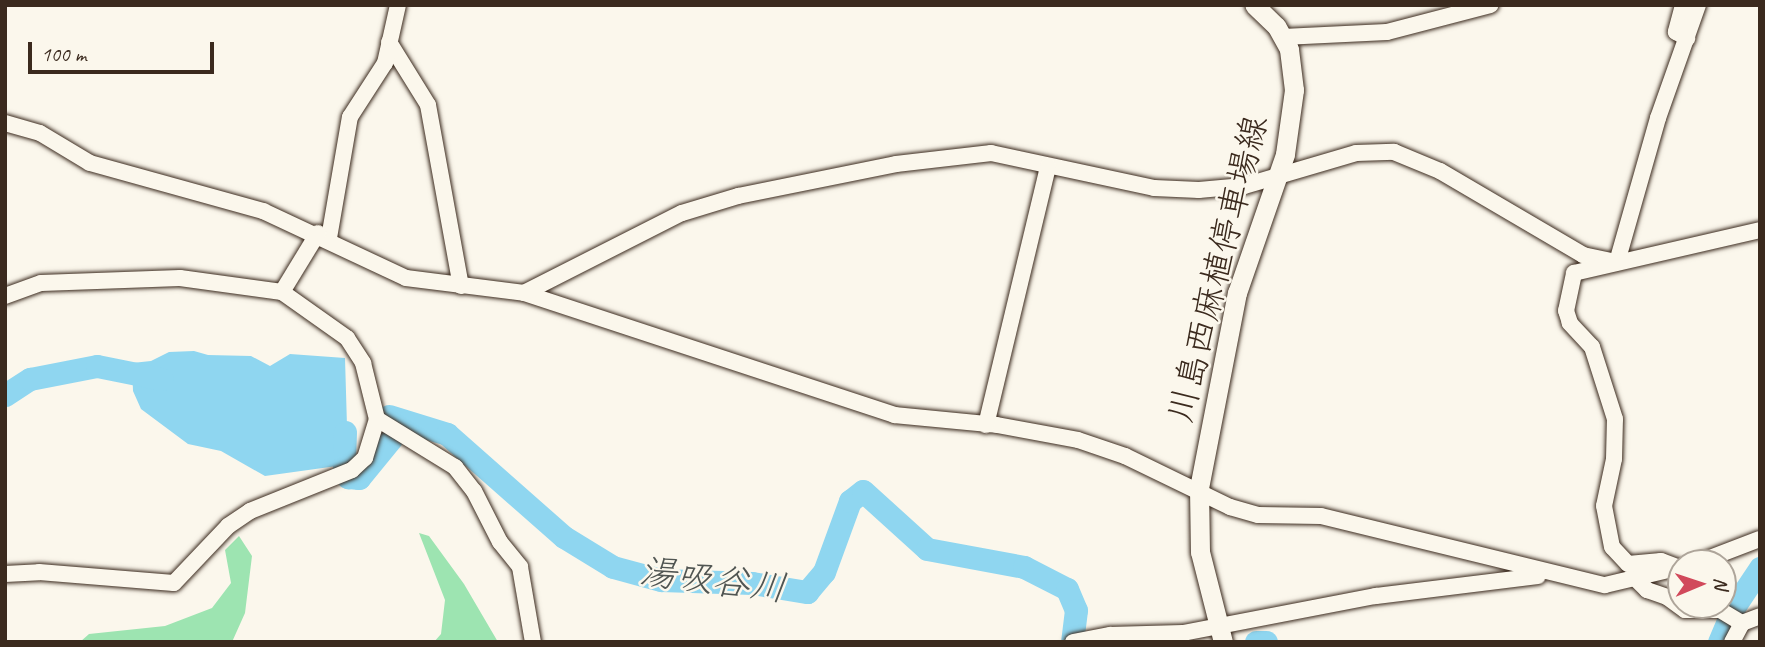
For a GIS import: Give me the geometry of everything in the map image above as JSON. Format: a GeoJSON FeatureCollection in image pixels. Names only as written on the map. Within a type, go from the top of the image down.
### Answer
{"type":"FeatureCollection","features":[{"type":"Feature","properties":{"kind":"main road","name":"川島西麻植停車場線"},"geometry":{"type":"LineString","coordinates":[[1222,634],[1200,552],[1199,488],[1237,293],[1277,176],[1294,90],[1293,61],[1283,37],[1254,5]]}},
{"type":"Feature","properties":{"kind":"street"},"geometry":{"type":"LineString","coordinates":[[282,292],[323,236],[350,117],[385,63],[398,5]]}},
{"type":"Feature","properties":{"kind":"street"},"geometry":{"type":"LineString","coordinates":[[1283,37],[1387,32],[1491,5]]}},
{"type":"Feature","properties":{"kind":"street"},"geometry":{"type":"LineString","coordinates":[[1683,5],[1676,32],[1687,38]]}},
{"type":"Feature","properties":{"kind":"street"},"geometry":{"type":"LineString","coordinates":[[1617,262],[1658,118],[1698,5]]}},
{"type":"Feature","properties":{"kind":"street"},"geometry":{"type":"LineString","coordinates":[[389,42],[428,105],[461,286]]}},
{"type":"Feature","properties":{"kind":"street"},"geometry":{"type":"LineString","coordinates":[[5,123],[40,132],[90,163],[263,211],[323,236],[407,278],[524,293],[850,403],[894,415],[986,425],[1079,440],[1199,488],[1230,507],[1258,515],[1321,516],[1551,575],[1605,585],[1667,570]]}},
{"type":"Feature","properties":{"kind":"street"},"geometry":{"type":"LineString","coordinates":[[524,293],[682,213],[738,196],[897,164],[991,153],[1154,188],[1199,190],[1244,186],[1334,158],[1394,152],[1440,171],[1583,255],[1617,262]]}},
{"type":"Feature","properties":{"kind":"street"},"geometry":{"type":"LineString","coordinates":[[986,425],[1048,166]]}},
{"type":"Feature","properties":{"kind":"street"},"geometry":{"type":"LineString","coordinates":[[1667,563],[1661,561],[1628,565],[1612,547],[1604,506],[1614,459],[1615,419],[1592,347],[1570,323],[1566,312],[1574,273],[1760,230]]}},
{"type":"Feature","properties":{"kind":"street"},"geometry":{"type":"LineString","coordinates":[[5,296],[41,284],[180,278],[282,292],[347,338],[363,363],[377,419],[365,458],[345,471],[228,526],[174,583],[39,572],[5,574]]}},
{"type":"Feature","properties":{"kind":"street"},"geometry":{"type":"LineString","coordinates":[[377,419],[455,467],[474,491],[500,542],[520,567],[533,642]]}},
{"type":"Feature","properties":{"kind":"street"},"geometry":{"type":"LineString","coordinates":[[1734,549],[1760,539]]}},
{"type":"Feature","properties":{"kind":"street"},"geometry":{"type":"LineString","coordinates":[[1077,641],[1222,634],[1420,589],[1551,575]]}},
{"type":"Feature","properties":{"kind":"street"},"geometry":{"type":"LineString","coordinates":[[1636,579],[1647,590],[1668,597],[1685,610],[1720,610],[1739,621],[1760,616]]}},
{"type":"Feature","properties":{"kind":"street"},"geometry":{"type":"LineString","coordinates":[[1732,642],[1739,621]]}},
{"type":"Feature","properties":{"kind":"green space"},"geometry":{"type":"Polygon","coordinates":[[[419,533],[429,536],[464,584],[498,642],[434,642],[441,634],[445,600],[419,533]]]}},
{"type":"Feature","properties":{"kind":"green space"},"geometry":{"type":"Polygon","coordinates":[[[239,536],[252,556],[245,613],[232,642],[80,642],[89,634],[165,626],[212,608],[231,583],[225,550],[239,536]]]}},
{"type":"Feature","properties":{"kind":"water"},"geometry":{"type":"Polygon","coordinates":[[[194,351],[208,355],[251,356],[270,366],[290,354],[345,358],[348,460],[337,466],[265,476],[221,451],[188,444],[141,409],[133,391],[132,363],[151,361],[169,352],[194,351]]]}},
{"type":"Feature","properties":{"kind":"waterway","name":"湯吸谷川"},"geometry":{"type":"LineString","coordinates":[[5,395],[30,379],[97,366],[162,379]]}},
{"type":"Feature","properties":{"kind":"waterway","name":"湯吸谷川"},"geometry":{"type":"LineString","coordinates":[[389,416],[447,434],[564,537],[613,567],[661,580],[752,583],[807,592],[824,572],[850,501],[863,491],[927,549],[1024,567],[1067,589],[1076,610],[1072,642]]}},
{"type":"Feature","properties":{"kind":"waterway"},"geometry":{"type":"LineString","coordinates":[[345,432],[344,465],[348,477],[359,478],[404,423]]}},
{"type":"Feature","properties":{"kind":"waterway","name":"湯吸谷川"},"geometry":{"type":"LineString","coordinates":[[1719,642],[1734,607],[1760,568]]}},
{"type":"Feature","properties":{"kind":"waterway","name":"湯吸谷川"},"geometry":{"type":"LineString","coordinates":[[1256,642],[1266,642]]}}]}
